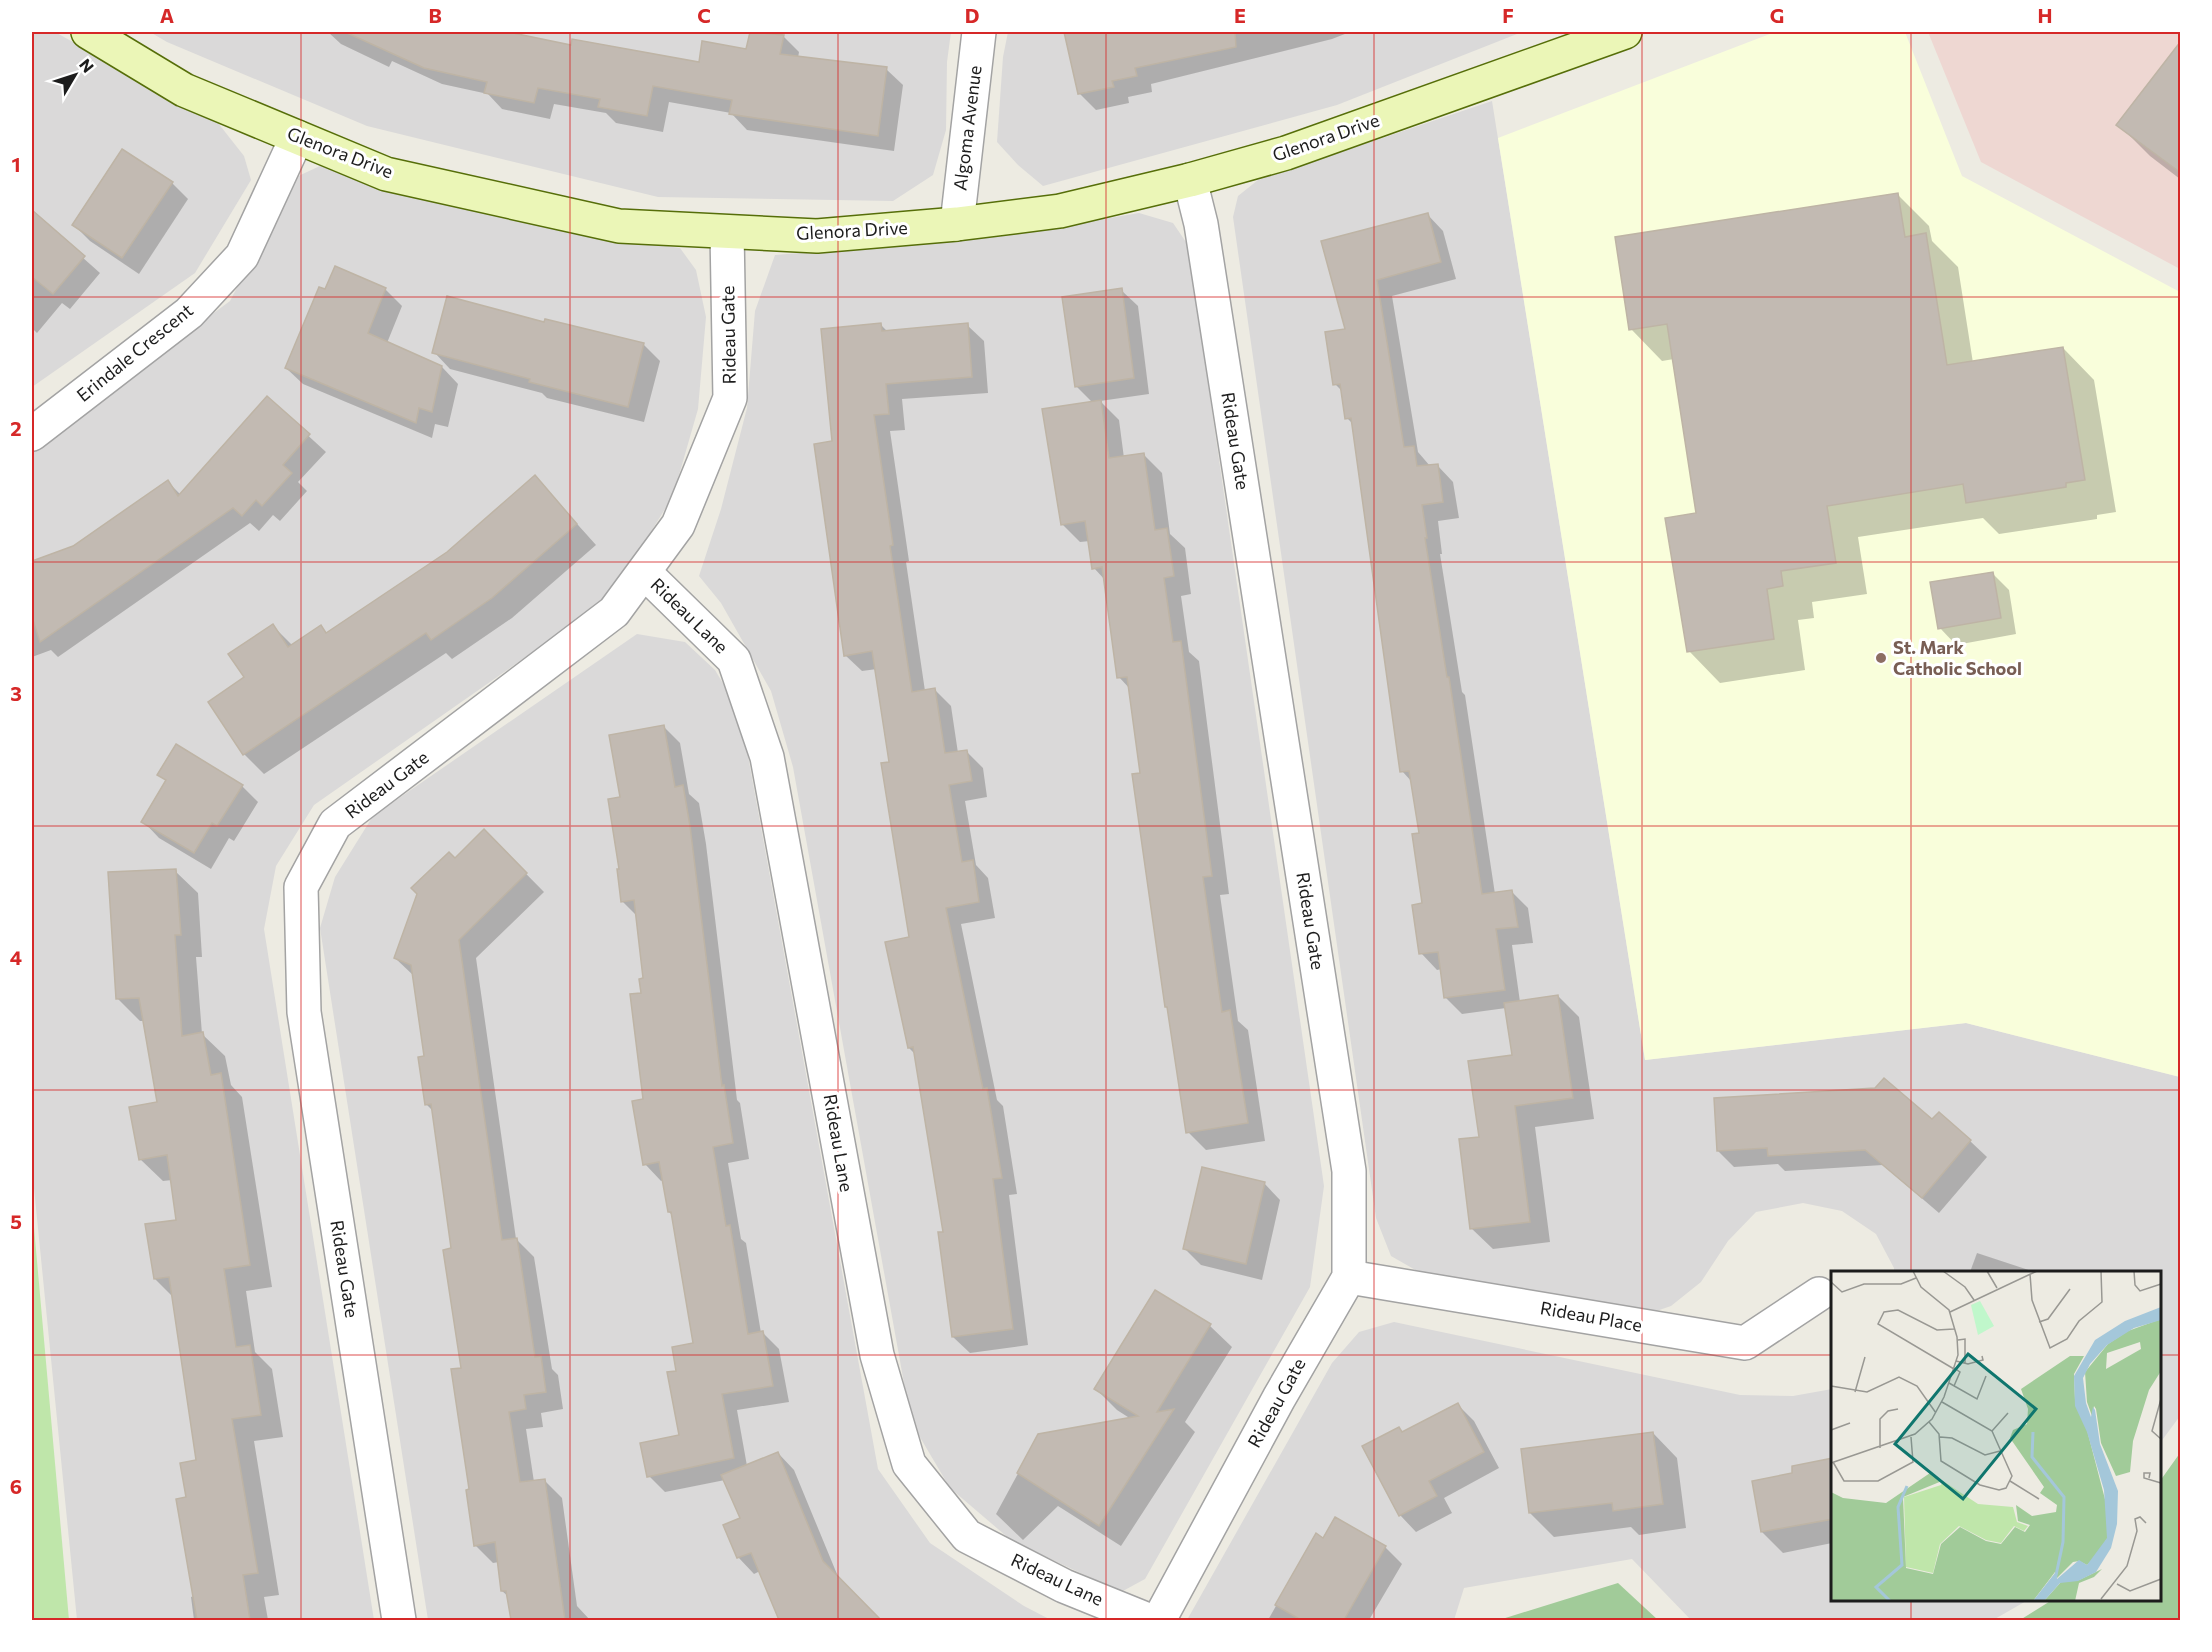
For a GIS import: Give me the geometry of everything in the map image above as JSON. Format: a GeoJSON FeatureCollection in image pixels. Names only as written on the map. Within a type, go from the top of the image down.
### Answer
{"type":"FeatureCollection","features":[{"type":"Feature","properties":{"kind":"street","name":"Glenora Drive"},"geometry":{"type":"LineString","coordinates":[[88,32],[184,90],[386,174],[619,226],[817,236],[957,224],[1060,212],[1190,180],[1286,153],[1625,32]]}},
{"type":"Feature","properties":{"kind":"street","name":"Algoma Avenue"},"geometry":{"type":"LineString","coordinates":[[957,224],[979,32]]}},
{"type":"Feature","properties":{"kind":"street","name":"Erindale Crescent"},"geometry":{"type":"LineString","coordinates":[[32,434],[189,313],[242,256],[297,137]]}},
{"type":"Feature","properties":{"kind":"street","name":"Rideau Gate"},"geometry":{"type":"LineString","coordinates":[[1159,1620],[1279,1398],[1349,1276],[1348,1171],[1201,224],[1190,180]]}},
{"type":"Feature","properties":{"kind":"street","name":"Rideau Gate"},"geometry":{"type":"LineString","coordinates":[[399,1620],[304,1012],[301,887],[335,824],[614,612],[678,525],[730,398],[727,231]]}},
{"type":"Feature","properties":{"kind":"street","name":"Rideau Lane"},"geometry":{"type":"LineString","coordinates":[[644,572],[734,660],[767,757],[877,1355],[909,1464],[967,1536],[1064,1586],[1148,1620]]}},
{"type":"Feature","properties":{"kind":"street","name":"Rideau Place"},"geometry":{"type":"LineString","coordinates":[[1349,1276],[1745,1343],[1819,1294]]}},
{"type":"Feature","properties":{"kind":"shaded area"},"geometry":{"type":"Polygon","coordinates":[[[32,32],[55,32],[218,123],[244,156],[251,180],[195,273],[32,387],[32,32]]]}},
{"type":"Feature","properties":{"kind":"shaded area"},"geometry":{"type":"Polygon","coordinates":[[[150,32],[951,32],[947,62],[946,130],[933,175],[893,201],[658,197],[367,126],[167,42],[150,32]]]}},
{"type":"Feature","properties":{"kind":"shaded area"},"geometry":{"type":"Polygon","coordinates":[[[1008,32],[1522,32],[1337,105],[1043,186],[1018,165],[997,142],[1003,57],[1008,32]]]}},
{"type":"Feature","properties":{"kind":"shaded area","name":"St. Mark Catholic School"},"geometry":{"type":"Polygon","coordinates":[[[1775,32],[1905,32],[1962,176],[2180,292],[2180,1077],[1966,1023],[1645,1060],[1498,138],[1775,32]]]}},
{"type":"Feature","properties":{"kind":"shaded area"},"geometry":{"type":"Polygon","coordinates":[[[1928,32],[2180,32],[2180,269],[1981,162],[1928,32]]]}},
{"type":"Feature","properties":{"kind":"shaded area"},"geometry":{"type":"Polygon","coordinates":[[[1492,101],[1645,1060],[1966,1023],[2180,1077],[2180,1416],[2161,1442],[2161,1271],[1894,1271],[1876,1234],[1842,1211],[1803,1203],[1756,1212],[1728,1241],[1701,1282],[1671,1306],[1639,1317],[1419,1272],[1391,1256],[1376,1218],[1233,217],[1238,196],[1258,180],[1492,101]]]}},
{"type":"Feature","properties":{"kind":"shaded area"},"geometry":{"type":"Polygon","coordinates":[[[320,166],[394,188],[577,233],[680,248],[696,270],[706,317],[698,409],[673,496],[610,598],[314,805],[276,866],[264,929],[374,1620],[77,1620],[32,1168],[32,448],[230,301],[294,178],[320,166]]]}},
{"type":"Feature","properties":{"kind":"shaded area"},"geometry":{"type":"Polygon","coordinates":[[[1139,213],[1173,223],[1188,245],[1324,1186],[1310,1287],[1145,1579],[1121,1592],[1012,1541],[950,1488],[911,1422],[793,767],[771,691],[721,603],[699,576],[721,509],[747,408],[755,311],[775,255],[1005,236],[1139,213]]]}},
{"type":"Feature","properties":{"kind":"shaded area"},"geometry":{"type":"Polygon","coordinates":[[[637,634],[685,642],[715,670],[740,712],[878,1469],[930,1543],[1024,1606],[1051,1620],[428,1620],[320,928],[335,877],[373,816],[637,634]]]}},
{"type":"Feature","properties":{"kind":"shaded area"},"geometry":{"type":"Polygon","coordinates":[[[1394,1322],[1740,1395],[1793,1396],[1831,1389],[1831,1601],[2026,1601],[1993,1620],[1691,1620],[1632,1559],[1464,1588],[1454,1620],[1187,1620],[1332,1363],[1359,1332],[1394,1322]]]}},
{"type":"Feature","properties":{"kind":"green space"},"geometry":{"type":"Polygon","coordinates":[[[32,1205],[69,1620],[32,1620],[32,1205]]]}},
{"type":"Feature","properties":{"kind":"green space"},"geometry":{"type":"Polygon","coordinates":[[[2180,1453],[2180,1620],[2020,1620],[2050,1601],[2161,1601],[2161,1480],[2180,1453]]]}},
{"type":"Feature","properties":{"kind":"green space"},"geometry":{"type":"Polygon","coordinates":[[[1618,1583],[1658,1620],[1499,1620],[1618,1583]]]}},
{"type":"Feature","properties":{"kind":"building"},"geometry":{"type":"Polygon","coordinates":[[[345,32],[508,32],[571,45],[572,39],[699,62],[702,41],[746,49],[750,32],[784,35],[780,54],[887,67],[878,136],[729,114],[732,100],[653,86],[647,116],[598,107],[600,99],[538,88],[534,103],[484,93],[487,82],[424,68],[345,32]]]}},
{"type":"Feature","properties":{"kind":"building"},"geometry":{"type":"Polygon","coordinates":[[[1064,32],[1235,32],[1236,47],[1135,68],[1137,76],[1112,81],[1114,87],[1078,94],[1064,32]]]}},
{"type":"Feature","properties":{"kind":"building"},"geometry":{"type":"Polygon","coordinates":[[[2181,41],[2181,173],[2116,125],[2181,41]]]}},
{"type":"Feature","properties":{"kind":"building"},"geometry":{"type":"Polygon","coordinates":[[[122,149],[173,182],[122,258],[72,225],[122,149]]]}},
{"type":"Feature","properties":{"kind":"building"},"geometry":{"type":"Polygon","coordinates":[[[1898,193],[1905,237],[1926,233],[1947,365],[2063,347],[2085,480],[2066,483],[2066,487],[1966,503],[1963,484],[1827,506],[1836,563],[1781,571],[1783,586],[1767,589],[1774,639],[1687,652],[1665,518],[1696,513],[1667,324],[1629,330],[1615,237],[1898,193]]]}},
{"type":"Feature","properties":{"kind":"building"},"geometry":{"type":"Polygon","coordinates":[[[32,210],[85,256],[53,294],[32,277],[32,210]]]}},
{"type":"Feature","properties":{"kind":"building"},"geometry":{"type":"Polygon","coordinates":[[[1428,213],[1441,262],[1377,280],[1404,447],[1414,446],[1417,466],[1438,464],[1443,502],[1422,505],[1427,538],[1425,538],[1482,894],[1512,890],[1518,927],[1496,929],[1505,990],[1444,998],[1438,952],[1419,954],[1412,905],[1422,903],[1412,834],[1419,833],[1409,771],[1400,772],[1351,418],[1345,419],[1340,384],[1333,385],[1325,332],[1345,329],[1321,241],[1428,213]]]}},
{"type":"Feature","properties":{"kind":"building"},"geometry":{"type":"Polygon","coordinates":[[[335,266],[386,288],[368,333],[442,366],[432,412],[419,408],[416,423],[285,368],[319,287],[325,289],[335,266]]]}},
{"type":"Feature","properties":{"kind":"building"},"geometry":{"type":"Polygon","coordinates":[[[1122,288],[1134,378],[1075,387],[1062,297],[1122,288]]]}},
{"type":"Feature","properties":{"kind":"building"},"geometry":{"type":"Polygon","coordinates":[[[447,296],[544,322],[545,319],[644,343],[628,407],[529,382],[530,379],[432,353],[447,296]]]}},
{"type":"Feature","properties":{"kind":"building"},"geometry":{"type":"Polygon","coordinates":[[[881,323],[882,331],[968,323],[972,377],[886,384],[889,414],[874,415],[893,545],[890,546],[912,692],[935,688],[945,753],[967,750],[972,781],[949,785],[962,862],[973,860],[979,902],[946,908],[983,1089],[987,1088],[1002,1178],[993,1179],[1013,1329],[952,1337],[938,1232],[943,1232],[913,1047],[908,1048],[885,942],[909,937],[881,763],[889,762],[872,651],[844,656],[814,444],[832,441],[821,329],[881,323]]]}},
{"type":"Feature","properties":{"kind":"building"},"geometry":{"type":"Polygon","coordinates":[[[267,396],[310,434],[283,465],[292,473],[262,506],[256,500],[242,516],[233,508],[40,642],[32,617],[32,561],[73,546],[168,480],[178,496],[267,396]]]}},
{"type":"Feature","properties":{"kind":"building"},"geometry":{"type":"Polygon","coordinates":[[[1101,400],[1109,458],[1144,453],[1155,530],[1167,528],[1174,576],[1164,578],[1173,642],[1181,641],[1212,876],[1203,877],[1222,1012],[1230,1010],[1248,1123],[1186,1133],[1167,1007],[1165,1007],[1132,774],[1140,773],[1127,677],[1117,678],[1102,567],[1092,569],[1085,521],[1061,525],[1042,409],[1101,400]]]}},
{"type":"Feature","properties":{"kind":"building"},"geometry":{"type":"Polygon","coordinates":[[[535,475],[577,524],[492,598],[431,640],[426,633],[243,755],[208,702],[244,677],[228,654],[273,624],[288,647],[321,625],[326,633],[447,552],[535,475]]]}},
{"type":"Feature","properties":{"kind":"building"},"geometry":{"type":"Polygon","coordinates":[[[1993,572],[2001,618],[1938,629],[1930,582],[1993,572]]]}},
{"type":"Feature","properties":{"kind":"building"},"geometry":{"type":"Polygon","coordinates":[[[664,725],[675,787],[683,785],[690,826],[722,1086],[724,1085],[733,1143],[713,1147],[726,1226],[730,1225],[748,1334],[763,1331],[773,1386],[722,1394],[734,1458],[647,1477],[640,1443],[679,1435],[667,1372],[676,1371],[672,1347],[693,1343],[671,1212],[668,1212],[659,1162],[643,1165],[632,1101],[643,1099],[630,994],[641,993],[639,979],[643,978],[634,900],[621,902],[617,869],[619,869],[608,799],[620,797],[609,735],[664,725]]]}},
{"type":"Feature","properties":{"kind":"building"},"geometry":{"type":"Polygon","coordinates":[[[176,744],[243,785],[217,826],[212,823],[194,853],[141,822],[166,780],[157,775],[176,744]]]}},
{"type":"Feature","properties":{"kind":"building"},"geometry":{"type":"Polygon","coordinates":[[[484,829],[527,873],[459,940],[502,1240],[517,1238],[535,1357],[541,1356],[546,1392],[524,1395],[526,1409],[509,1412],[520,1482],[545,1479],[565,1620],[511,1620],[506,1591],[501,1591],[495,1542],[474,1546],[466,1490],[469,1489],[451,1369],[461,1368],[443,1250],[451,1248],[431,1104],[425,1105],[418,1057],[424,1056],[411,965],[394,958],[417,894],[411,888],[449,852],[455,858],[484,829]]]}},
{"type":"Feature","properties":{"kind":"building"},"geometry":{"type":"Polygon","coordinates":[[[176,869],[181,935],[175,935],[182,1036],[203,1032],[211,1075],[221,1073],[250,1265],[224,1269],[236,1347],[250,1345],[261,1415],[232,1419],[258,1573],[243,1575],[250,1620],[197,1620],[176,1499],[186,1497],[180,1463],[196,1460],[169,1277],[154,1279],[145,1224],[176,1220],[167,1155],[139,1160],[129,1107],[157,1102],[139,998],[116,999],[108,872],[176,869]]]}},
{"type":"Feature","properties":{"kind":"building"},"geometry":{"type":"Polygon","coordinates":[[[1558,995],[1573,1098],[1515,1106],[1530,1222],[1470,1229],[1459,1139],[1479,1137],[1468,1061],[1512,1055],[1504,1003],[1558,995]]]}},
{"type":"Feature","properties":{"kind":"building"},"geometry":{"type":"Polygon","coordinates":[[[1884,1078],[1932,1119],[1939,1112],[1971,1140],[1922,1198],[1865,1150],[1768,1156],[1767,1148],[1717,1151],[1714,1098],[1875,1088],[1884,1078]]]}},
{"type":"Feature","properties":{"kind":"building"},"geometry":{"type":"Polygon","coordinates":[[[1202,1167],[1265,1182],[1246,1264],[1183,1249],[1202,1167]]]}},
{"type":"Feature","properties":{"kind":"building"},"geometry":{"type":"Polygon","coordinates":[[[1155,1290],[1211,1324],[1157,1412],[1174,1409],[1099,1526],[1017,1473],[1038,1434],[1138,1416],[1094,1389],[1155,1290]]]}},
{"type":"Feature","properties":{"kind":"building"},"geometry":{"type":"Polygon","coordinates":[[[1458,1403],[1484,1452],[1429,1481],[1437,1496],[1399,1516],[1362,1446],[1399,1427],[1402,1432],[1458,1403]]]}},
{"type":"Feature","properties":{"kind":"building"},"geometry":{"type":"Polygon","coordinates":[[[1653,1432],[1663,1504],[1613,1511],[1612,1503],[1529,1513],[1521,1449],[1653,1432]]]}},
{"type":"Feature","properties":{"kind":"building"},"geometry":{"type":"Polygon","coordinates":[[[778,1452],[823,1561],[881,1620],[779,1620],[751,1553],[737,1558],[723,1525],[740,1518],[721,1475],[778,1452]]]}},
{"type":"Feature","properties":{"kind":"building"},"geometry":{"type":"Polygon","coordinates":[[[1831,1458],[1831,1519],[1761,1532],[1752,1481],[1792,1473],[1792,1466],[1831,1458]]]}},
{"type":"Feature","properties":{"kind":"building"},"geometry":{"type":"Polygon","coordinates":[[[1335,1517],[1386,1546],[1344,1620],[1301,1620],[1275,1605],[1316,1533],[1323,1538],[1335,1517]]]}},
{"type":"Feature","properties":{"kind":"place","name":"St. Mark Catholic School"},"geometry":{"type":"Point","coordinates":[1881,658]}}]}
